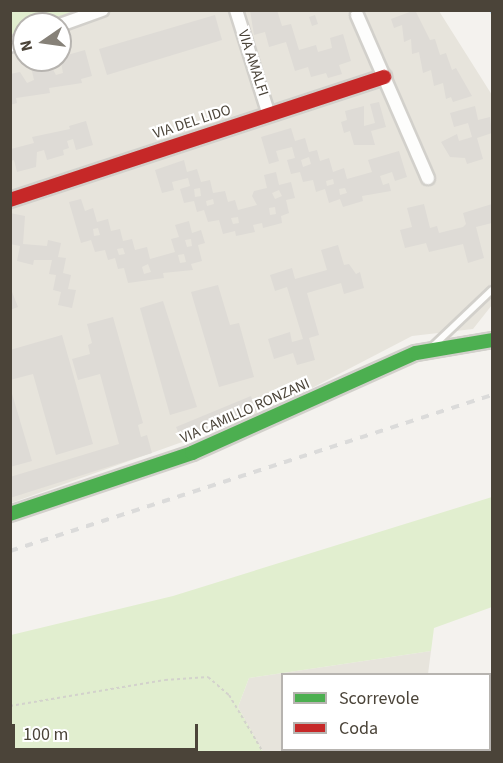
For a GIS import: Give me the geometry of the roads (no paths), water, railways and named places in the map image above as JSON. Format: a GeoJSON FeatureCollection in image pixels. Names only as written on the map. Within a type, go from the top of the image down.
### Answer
{"type":"FeatureCollection","features":[{"type":"Feature","properties":{"kind":"street"},"geometry":{"type":"LineString","coordinates":[[72,21],[102,10]]}},
{"type":"Feature","properties":{"kind":"street","name":"VIA AMALFI"},"geometry":{"type":"LineString","coordinates":[[236,10],[269,115]]}},
{"type":"Feature","properties":{"kind":"street"},"geometry":{"type":"LineString","coordinates":[[357,15],[428,178]]}},
{"type":"Feature","properties":{"kind":"street","name":"VIA DEL LIDO"},"geometry":{"type":"LineString","coordinates":[[10,201],[384,77]]}},
{"type":"Feature","properties":{"kind":"street","name":"VIA CAMILLO RONZANI"},"geometry":{"type":"LineString","coordinates":[[10,514],[192,453],[428,350],[492,340]]}},
{"type":"Feature","properties":{"kind":"lane"},"geometry":{"type":"LineString","coordinates":[[428,350],[492,290]]}},
{"type":"Feature","properties":{"kind":"railway"},"geometry":{"type":"LineString","coordinates":[[10,551],[492,395]]}}]}
